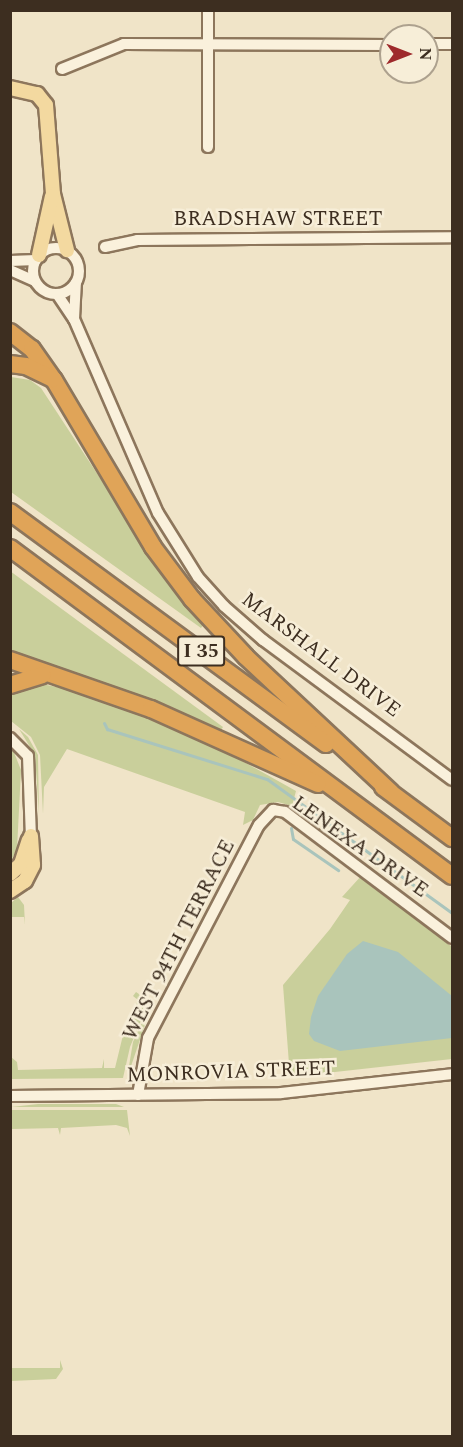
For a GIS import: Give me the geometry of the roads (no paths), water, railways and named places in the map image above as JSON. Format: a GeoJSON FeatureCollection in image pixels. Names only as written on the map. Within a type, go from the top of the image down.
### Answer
{"type":"FeatureCollection","features":[{"type":"Feature","properties":{"kind":"highway"},"geometry":{"type":"LineString","coordinates":[[10,332],[32,349],[54,380],[153,547],[192,599],[246,657],[391,792]]}},
{"type":"Feature","properties":{"kind":"highway"},"geometry":{"type":"LineString","coordinates":[[10,364],[26,366],[54,380]]}},
{"type":"Feature","properties":{"kind":"highway","name":"I 35"},"geometry":{"type":"LineString","coordinates":[[10,512],[453,838]]}},
{"type":"Feature","properties":{"kind":"highway","name":"I 35"},"geometry":{"type":"LineString","coordinates":[[10,548],[453,876]]}},
{"type":"Feature","properties":{"kind":"highway"},"geometry":{"type":"LineString","coordinates":[[10,660],[151,709],[341,793]]}},
{"type":"Feature","properties":{"kind":"highway"},"geometry":{"type":"LineString","coordinates":[[10,685],[47,674]]}},
{"type":"Feature","properties":{"kind":"main road"},"geometry":{"type":"LineString","coordinates":[[10,88],[37,94],[46,105],[53,194],[67,250]]}},
{"type":"Feature","properties":{"kind":"main road"},"geometry":{"type":"LineString","coordinates":[[37,257],[53,194]]}},
{"type":"Feature","properties":{"kind":"main road"},"geometry":{"type":"LineString","coordinates":[[10,874],[21,864],[31,836]]}},
{"type":"Feature","properties":{"kind":"main road"},"geometry":{"type":"LineString","coordinates":[[10,891],[25,881],[33,865],[31,836]]}},
{"type":"Feature","properties":{"kind":"street"},"geometry":{"type":"LineString","coordinates":[[208,10],[208,147]]}},
{"type":"Feature","properties":{"kind":"street"},"geometry":{"type":"LineString","coordinates":[[62,69],[124,44],[379,45]]}},
{"type":"Feature","properties":{"kind":"street","name":"BRADSHAW STREET"},"geometry":{"type":"LineString","coordinates":[[105,247],[137,240],[453,237]]}},
{"type":"Feature","properties":{"kind":"street"},"geometry":{"type":"LineString","coordinates":[[10,261],[37,257],[52,248],[67,250],[80,269],[76,283],[57,294],[44,291],[35,281],[10,270]]}},
{"type":"Feature","properties":{"kind":"street"},"geometry":{"type":"LineString","coordinates":[[35,281],[37,257]]}},
{"type":"Feature","properties":{"kind":"street","name":"MARSHALL DRIVE"},"geometry":{"type":"LineString","coordinates":[[74,319],[76,283]]}},
{"type":"Feature","properties":{"kind":"street","name":"MARSHALL DRIVE"},"geometry":{"type":"LineString","coordinates":[[57,294],[74,319],[158,513],[198,577],[263,640],[453,780]]}},
{"type":"Feature","properties":{"kind":"street"},"geometry":{"type":"LineString","coordinates":[[10,738],[28,756],[31,836]]}},
{"type":"Feature","properties":{"kind":"street","name":"LENEXA DRIVE"},"geometry":{"type":"LineString","coordinates":[[273,810],[285,812],[453,938]]}},
{"type":"Feature","properties":{"kind":"street","name":"WEST 94TH TERRACE"},"geometry":{"type":"LineString","coordinates":[[138,1095],[147,1038],[259,825],[273,810]]}},
{"type":"Feature","properties":{"kind":"street","name":"MONROVIA STREET"},"geometry":{"type":"LineString","coordinates":[[10,1096],[280,1093],[453,1074]]}},
{"type":"Feature","properties":{"kind":"water"},"geometry":{"type":"Polygon","coordinates":[[[363,941],[398,952],[452,996],[452,1038],[340,1051],[314,1041],[309,1034],[311,1017],[318,996],[347,954],[363,941]]]}},
{"type":"Feature","properties":{"kind":"waterway"},"geometry":{"type":"LineString","coordinates":[[104,723],[107,729],[267,779],[452,913]]}},
{"type":"Feature","properties":{"kind":"waterway"},"geometry":{"type":"LineString","coordinates":[[291,828],[293,839],[338,870]]}}]}
